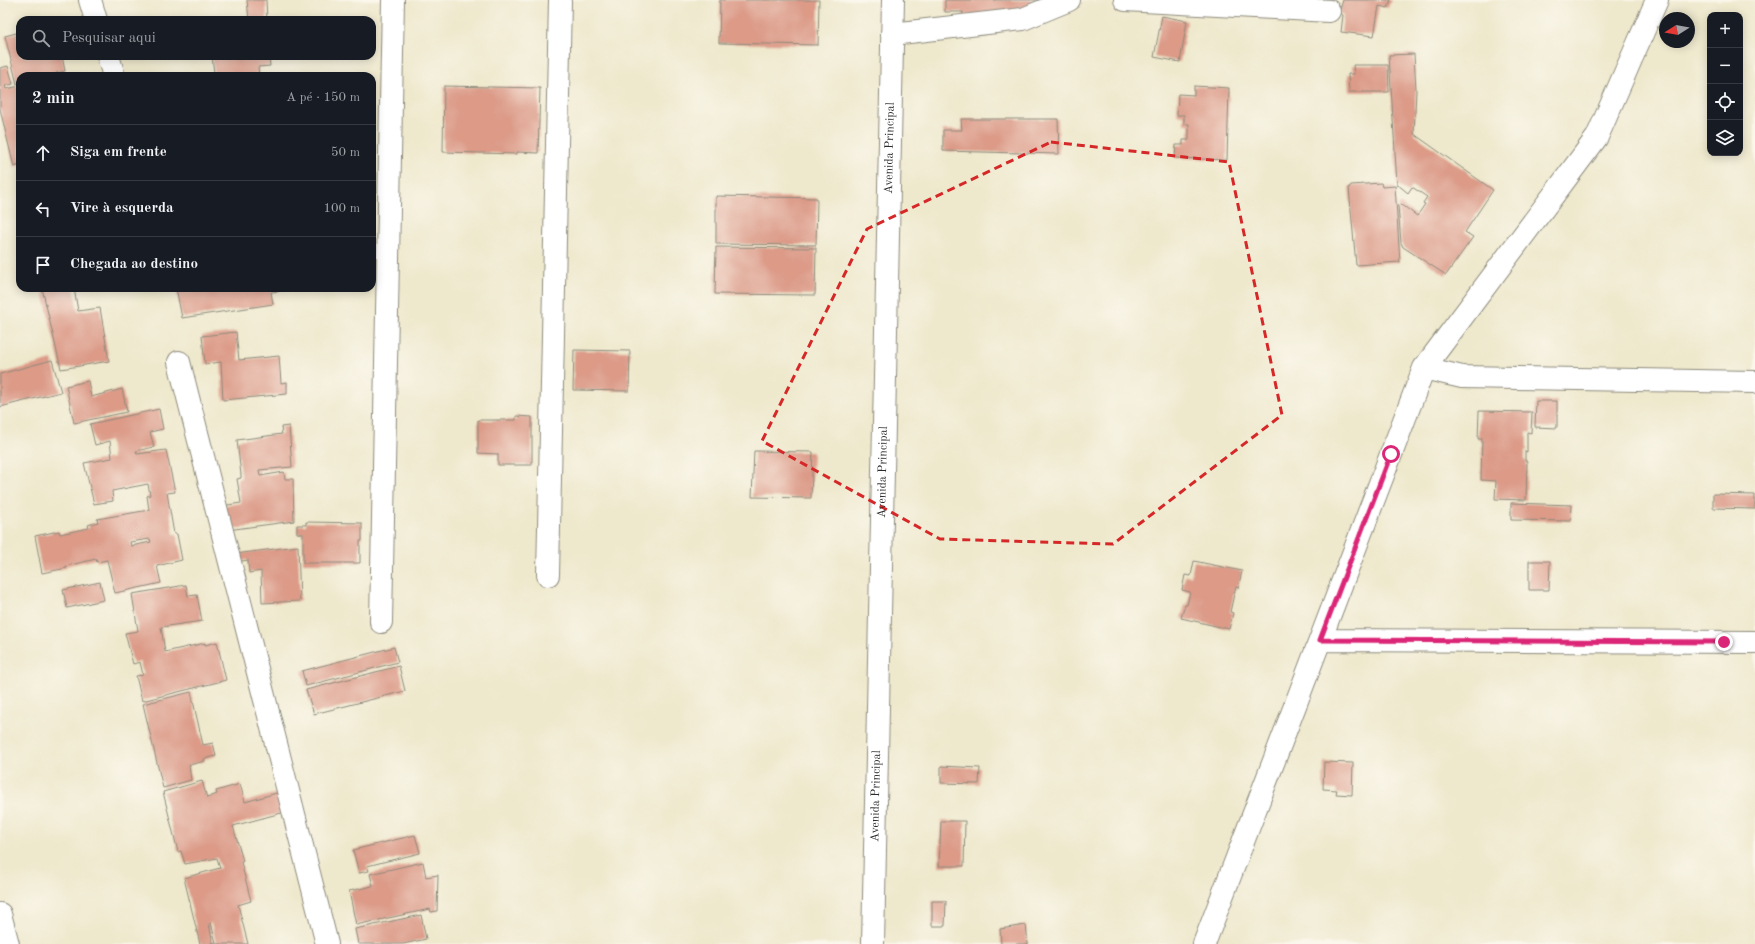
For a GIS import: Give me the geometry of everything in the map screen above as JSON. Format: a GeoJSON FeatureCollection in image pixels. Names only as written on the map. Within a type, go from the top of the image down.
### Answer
{"type":"FeatureCollection","features":[{"type":"Feature","properties":{"kind":"street"},"geometry":{"type":"LineString","coordinates":[[90,0],[95,16]]}},
{"type":"Feature","properties":{"kind":"street"},"geometry":{"type":"LineString","coordinates":[[381,622],[393,0]]}},
{"type":"Feature","properties":{"kind":"street"},"geometry":{"type":"LineString","coordinates":[[548,575],[560,0]]}},
{"type":"Feature","properties":{"kind":"street","name":"Avenida Principal"},"geometry":{"type":"LineString","coordinates":[[873,944],[893,0]]}},
{"type":"Feature","properties":{"kind":"street"},"geometry":{"type":"LineString","coordinates":[[892,34],[1024,19],[1069,0]]}},
{"type":"Feature","properties":{"kind":"street"},"geometry":{"type":"LineString","coordinates":[[1125,0],[1330,10]]}},
{"type":"Feature","properties":{"kind":"street"},"geometry":{"type":"LineString","coordinates":[[1204,944],[1424,368],[1596,137],[1657,0]]}},
{"type":"Feature","properties":{"kind":"street"},"geometry":{"type":"LineString","coordinates":[[109,60],[113,72]]}},
{"type":"Feature","properties":{"kind":"street"},"geometry":{"type":"LineString","coordinates":[[179,362],[327,944]]}},
{"type":"Feature","properties":{"kind":"street"},"geometry":{"type":"LineString","coordinates":[[1424,368],[1462,377],[1755,382]]}},
{"type":"Feature","properties":{"kind":"street"},"geometry":{"type":"LineString","coordinates":[[1320,640],[1755,642]]}},
{"type":"Feature","properties":{"kind":"street"},"geometry":{"type":"LineString","coordinates":[[0,914],[8,944]]}},
{"type":"Feature","properties":{"kind":"highlighted area"},"geometry":{"type":"Polygon","coordinates":[[[1051,142],[1229,162],[1282,415],[1113,544],[940,539],[762,441],[867,229],[1051,142]]]}},
{"type":"Feature","properties":{"kind":"building"},"geometry":{"type":"Polygon","coordinates":[[[247,0],[266,0],[267,16],[249,16],[247,0]]]}},
{"type":"Feature","properties":{"kind":"building"},"geometry":{"type":"Polygon","coordinates":[[[720,0],[819,0],[818,45],[719,43],[720,0]]]}},
{"type":"Feature","properties":{"kind":"building"},"geometry":{"type":"Polygon","coordinates":[[[945,0],[1054,0],[1004,16],[963,15],[963,12],[945,12],[945,0]]]}},
{"type":"Feature","properties":{"kind":"building"},"geometry":{"type":"Polygon","coordinates":[[[1343,0],[1391,0],[1388,8],[1379,6],[1374,36],[1341,32],[1343,15],[1339,13],[1343,0]]]}},
{"type":"Feature","properties":{"kind":"building"},"geometry":{"type":"Polygon","coordinates":[[[1162,16],[1187,21],[1180,62],[1154,57],[1162,16]]]}},
{"type":"Feature","properties":{"kind":"building"},"geometry":{"type":"Polygon","coordinates":[[[16,33],[16,60],[63,60],[65,71],[16,72],[16,80],[5,36],[16,33]]]}},
{"type":"Feature","properties":{"kind":"building"},"geometry":{"type":"Polygon","coordinates":[[[1414,54],[1416,90],[1414,134],[1493,190],[1465,232],[1473,237],[1446,275],[1403,247],[1401,243],[1398,205],[1401,204],[1417,216],[1425,204],[1423,203],[1427,197],[1412,187],[1408,193],[1397,184],[1389,55],[1414,54]]]}},
{"type":"Feature","properties":{"kind":"building"},"geometry":{"type":"Polygon","coordinates":[[[212,60],[269,60],[270,66],[258,67],[259,72],[214,72],[212,60]]]}},
{"type":"Feature","properties":{"kind":"building"},"geometry":{"type":"Polygon","coordinates":[[[1353,65],[1388,65],[1389,92],[1349,92],[1348,74],[1354,74],[1353,65]]]}},
{"type":"Feature","properties":{"kind":"building"},"geometry":{"type":"Polygon","coordinates":[[[8,66],[13,84],[5,86],[6,89],[16,87],[16,166],[14,167],[0,109],[0,68],[8,66]]]}},
{"type":"Feature","properties":{"kind":"building"},"geometry":{"type":"Polygon","coordinates":[[[444,86],[540,88],[538,153],[517,152],[517,154],[443,152],[444,86]]]}},
{"type":"Feature","properties":{"kind":"building"},"geometry":{"type":"Polygon","coordinates":[[[1194,86],[1229,88],[1227,160],[1175,158],[1176,145],[1183,145],[1183,140],[1189,140],[1189,124],[1184,124],[1184,115],[1177,115],[1178,94],[1194,95],[1194,86]]]}},
{"type":"Feature","properties":{"kind":"building"},"geometry":{"type":"Polygon","coordinates":[[[961,119],[1058,119],[1059,154],[943,151],[943,130],[962,130],[961,119]]]}},
{"type":"Feature","properties":{"kind":"building"},"geometry":{"type":"Polygon","coordinates":[[[1381,183],[1382,187],[1395,186],[1400,262],[1356,265],[1349,188],[1351,185],[1381,183]]]}},
{"type":"Feature","properties":{"kind":"building"},"geometry":{"type":"Polygon","coordinates":[[[716,196],[817,198],[816,245],[716,244],[716,196]]]}},
{"type":"Feature","properties":{"kind":"building"},"geometry":{"type":"Polygon","coordinates":[[[716,247],[816,248],[815,295],[715,294],[716,247]]]}},
{"type":"Feature","properties":{"kind":"building"},"geometry":{"type":"Polygon","coordinates":[[[43,292],[75,292],[78,311],[100,308],[109,361],[61,369],[43,292]]]}},
{"type":"Feature","properties":{"kind":"building"},"geometry":{"type":"Polygon","coordinates":[[[177,292],[271,292],[273,304],[182,318],[177,292]]]}},
{"type":"Feature","properties":{"kind":"building"},"geometry":{"type":"Polygon","coordinates":[[[236,332],[239,360],[279,356],[281,383],[287,382],[287,394],[223,400],[221,362],[205,364],[202,336],[236,332]]]}},
{"type":"Feature","properties":{"kind":"building"},"geometry":{"type":"Polygon","coordinates":[[[574,350],[630,351],[629,391],[573,390],[574,350]]]}},
{"type":"Feature","properties":{"kind":"building"},"geometry":{"type":"Polygon","coordinates":[[[52,360],[61,392],[0,407],[0,374],[52,360]]]}},
{"type":"Feature","properties":{"kind":"building"},"geometry":{"type":"Polygon","coordinates":[[[88,381],[91,397],[122,389],[127,412],[74,423],[66,386],[88,381]]]}},
{"type":"Feature","properties":{"kind":"building"},"geometry":{"type":"Polygon","coordinates":[[[1536,401],[1557,401],[1557,428],[1535,427],[1536,401]]]}},
{"type":"Feature","properties":{"kind":"building"},"geometry":{"type":"Polygon","coordinates":[[[159,409],[163,429],[150,432],[154,447],[136,451],[137,454],[166,450],[175,492],[167,493],[174,534],[177,534],[182,560],[157,566],[161,583],[115,593],[107,560],[97,562],[96,559],[66,566],[67,568],[42,573],[35,536],[59,531],[60,534],[89,528],[88,525],[98,522],[97,519],[149,510],[147,496],[150,495],[148,484],[112,491],[113,501],[94,504],[84,463],[112,458],[110,441],[95,445],[90,424],[159,409]],[[150,539],[130,542],[131,546],[151,542],[150,539]]]}},
{"type":"Feature","properties":{"kind":"building"},"geometry":{"type":"Polygon","coordinates":[[[1479,411],[1532,412],[1531,433],[1527,432],[1527,452],[1525,451],[1525,461],[1527,461],[1526,500],[1495,499],[1496,481],[1481,480],[1482,439],[1478,439],[1479,411]]]}},
{"type":"Feature","properties":{"kind":"building"},"geometry":{"type":"Polygon","coordinates":[[[516,416],[532,417],[532,465],[498,465],[498,454],[478,453],[478,420],[516,420],[516,416]]]}},
{"type":"Feature","properties":{"kind":"building"},"geometry":{"type":"Polygon","coordinates":[[[289,426],[292,467],[259,470],[260,476],[284,472],[285,479],[293,479],[294,521],[220,531],[215,507],[241,503],[237,479],[241,478],[241,475],[237,440],[282,434],[281,427],[289,426]]]}},
{"type":"Feature","properties":{"kind":"building"},"geometry":{"type":"Polygon","coordinates":[[[754,451],[813,452],[811,498],[752,497],[754,451]]]}},
{"type":"Feature","properties":{"kind":"building"},"geometry":{"type":"Polygon","coordinates":[[[1713,494],[1755,495],[1755,509],[1713,508],[1713,494]]]}},
{"type":"Feature","properties":{"kind":"building"},"geometry":{"type":"Polygon","coordinates":[[[1511,503],[1572,505],[1571,521],[1511,520],[1511,503]]]}},
{"type":"Feature","properties":{"kind":"building"},"geometry":{"type":"Polygon","coordinates":[[[306,522],[362,523],[360,563],[303,563],[303,534],[297,533],[297,525],[306,525],[306,522]]]}},
{"type":"Feature","properties":{"kind":"building"},"geometry":{"type":"Polygon","coordinates":[[[298,546],[300,601],[262,603],[261,571],[249,573],[248,560],[236,562],[235,554],[298,546]]]}},
{"type":"Feature","properties":{"kind":"building"},"geometry":{"type":"Polygon","coordinates":[[[1194,561],[1242,571],[1238,588],[1236,587],[1234,594],[1230,612],[1233,613],[1229,629],[1181,618],[1185,605],[1187,605],[1190,592],[1182,590],[1185,575],[1191,576],[1194,561]]]}},
{"type":"Feature","properties":{"kind":"building"},"geometry":{"type":"Polygon","coordinates":[[[1529,561],[1550,561],[1549,590],[1529,590],[1529,561]]]}},
{"type":"Feature","properties":{"kind":"building"},"geometry":{"type":"Polygon","coordinates":[[[100,582],[104,600],[67,608],[63,590],[100,582]]]}},
{"type":"Feature","properties":{"kind":"building"},"geometry":{"type":"Polygon","coordinates":[[[186,585],[188,596],[197,595],[202,621],[161,627],[165,652],[205,643],[205,645],[217,642],[226,680],[142,701],[136,676],[143,675],[140,662],[133,664],[125,633],[138,631],[132,594],[186,585]]]}},
{"type":"Feature","properties":{"kind":"building"},"geometry":{"type":"Polygon","coordinates":[[[394,647],[398,662],[306,686],[302,671],[394,647]]]}},
{"type":"Feature","properties":{"kind":"building"},"geometry":{"type":"Polygon","coordinates":[[[399,666],[405,691],[314,714],[306,690],[399,666]]]}},
{"type":"Feature","properties":{"kind":"building"},"geometry":{"type":"Polygon","coordinates":[[[191,692],[203,745],[213,743],[216,756],[204,759],[205,761],[189,765],[191,780],[163,788],[143,704],[191,692]]]}},
{"type":"Feature","properties":{"kind":"building"},"geometry":{"type":"Polygon","coordinates":[[[1324,762],[1353,763],[1352,795],[1336,794],[1337,790],[1323,789],[1324,762]]]}},
{"type":"Feature","properties":{"kind":"building"},"geometry":{"type":"Polygon","coordinates":[[[941,766],[980,768],[979,784],[941,783],[941,766]]]}},
{"type":"Feature","properties":{"kind":"building"},"geometry":{"type":"Polygon","coordinates":[[[202,781],[207,798],[217,794],[216,791],[240,784],[245,802],[280,792],[285,812],[233,826],[243,861],[241,862],[251,901],[238,905],[248,944],[200,944],[184,878],[220,868],[217,858],[185,864],[181,851],[178,852],[163,792],[202,781]],[[211,923],[209,924],[213,943],[216,943],[211,923]]]}},
{"type":"Feature","properties":{"kind":"building"},"geometry":{"type":"Polygon","coordinates":[[[941,821],[965,821],[964,866],[939,866],[941,821]]]}},
{"type":"Feature","properties":{"kind":"building"},"geometry":{"type":"Polygon","coordinates":[[[415,835],[420,853],[367,866],[369,871],[359,873],[353,850],[415,835]]]}},
{"type":"Feature","properties":{"kind":"building"},"geometry":{"type":"Polygon","coordinates":[[[423,862],[426,877],[438,875],[437,911],[431,912],[430,909],[356,925],[349,891],[373,886],[370,874],[423,862]]]}},
{"type":"Feature","properties":{"kind":"building"},"geometry":{"type":"Polygon","coordinates":[[[932,901],[946,901],[945,926],[932,926],[932,901]]]}},
{"type":"Feature","properties":{"kind":"building"},"geometry":{"type":"Polygon","coordinates":[[[421,915],[426,939],[403,944],[358,944],[355,929],[421,915]]]}},
{"type":"Feature","properties":{"kind":"building"},"geometry":{"type":"Polygon","coordinates":[[[1026,925],[1028,944],[1001,944],[1000,929],[1026,925]]]}},
{"type":"Feature","properties":{"kind":"route"},"geometry":{"type":"LineString","coordinates":[[1391,454],[1320,640],[1724,642]]}}]}
